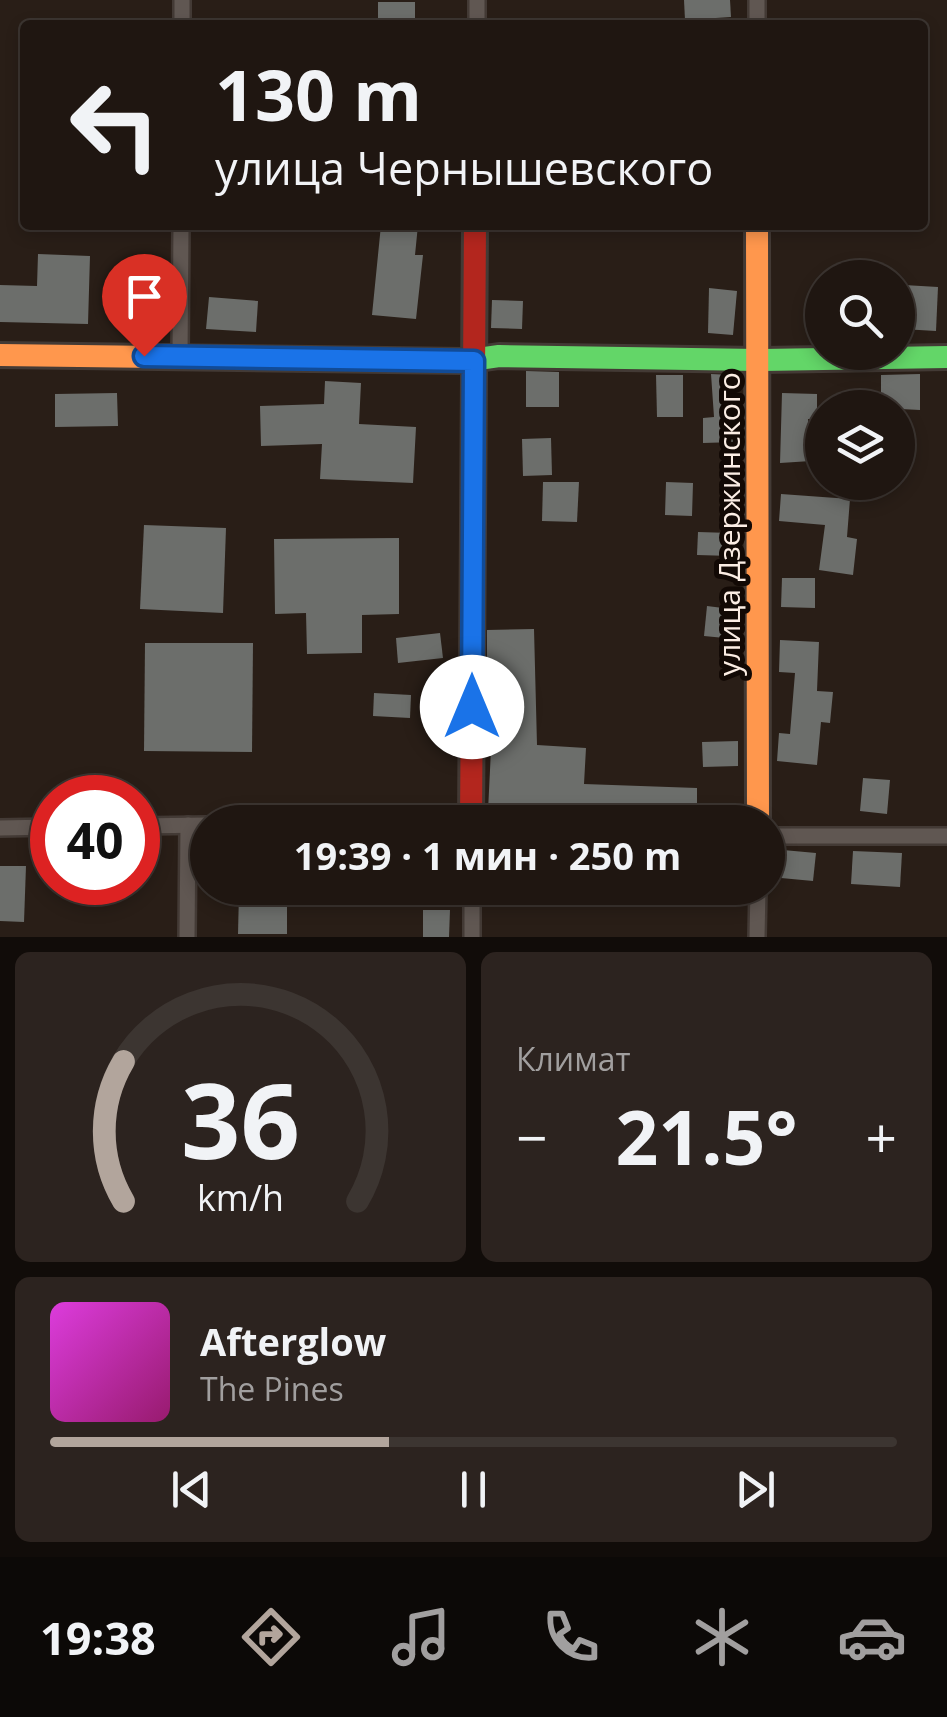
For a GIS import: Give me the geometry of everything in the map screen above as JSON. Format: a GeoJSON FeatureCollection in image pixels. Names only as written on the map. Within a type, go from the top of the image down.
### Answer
{"type":"FeatureCollection","features":[{"type":"Feature","properties":{"kind":"street"},"geometry":{"type":"LineString","coordinates":[[180,356],[181,230]]}},
{"type":"Feature","properties":{"kind":"street"},"geometry":{"type":"LineString","coordinates":[[471,805],[475,230]]}},
{"type":"Feature","properties":{"kind":"street","name":"улица Дзержинского"},"geometry":{"type":"LineString","coordinates":[[758,230],[758,805]]}},
{"type":"Feature","properties":{"kind":"street"},"geometry":{"type":"LineString","coordinates":[[0,355],[474,361],[500,356],[758,360],[947,357]]}},
{"type":"Feature","properties":{"kind":"street"},"geometry":{"type":"LineString","coordinates":[[160,826],[188,825],[187,937]]}},
{"type":"Feature","properties":{"kind":"street"},"geometry":{"type":"LineString","coordinates":[[0,828],[30,827]]}},
{"type":"Feature","properties":{"kind":"street"},"geometry":{"type":"LineString","coordinates":[[785,836],[947,836]]}},
{"type":"Feature","properties":{"kind":"street"},"geometry":{"type":"LineString","coordinates":[[472,905],[472,937]]}},
{"type":"Feature","properties":{"kind":"street"},"geometry":{"type":"LineString","coordinates":[[757,937],[758,905]]}},
{"type":"Feature","properties":{"kind":"building"},"geometry":{"type":"Polygon","coordinates":[[[684,0],[730,0],[731,17],[685,20],[684,0]]]}},
{"type":"Feature","properties":{"kind":"building"},"geometry":{"type":"Polygon","coordinates":[[[378,2],[415,2],[415,20],[378,20],[378,2]]]}},
{"type":"Feature","properties":{"kind":"building"},"geometry":{"type":"Polygon","coordinates":[[[380,230],[418,230],[415,255],[423,255],[416,319],[372,315],[380,230]]]}},
{"type":"Feature","properties":{"kind":"building"},"geometry":{"type":"Polygon","coordinates":[[[38,254],[90,256],[88,324],[0,322],[0,285],[37,286],[38,254]]]}},
{"type":"Feature","properties":{"kind":"building"},"geometry":{"type":"Polygon","coordinates":[[[132,273],[168,277],[163,320],[128,317],[132,273]]]}},
{"type":"Feature","properties":{"kind":"building"},"geometry":{"type":"Polygon","coordinates":[[[915,286],[938,287],[936,331],[915,330],[915,286]]]}},
{"type":"Feature","properties":{"kind":"building"},"geometry":{"type":"Polygon","coordinates":[[[709,288],[737,291],[733,335],[708,333],[709,288]]]}},
{"type":"Feature","properties":{"kind":"building"},"geometry":{"type":"Polygon","coordinates":[[[209,297],[258,301],[256,332],[206,329],[209,297]]]}},
{"type":"Feature","properties":{"kind":"building"},"geometry":{"type":"Polygon","coordinates":[[[492,300],[523,301],[522,329],[491,328],[492,300]]]}},
{"type":"Feature","properties":{"kind":"building"},"geometry":{"type":"Polygon","coordinates":[[[526,371],[559,372],[559,407],[526,407],[526,371]]]}},
{"type":"Feature","properties":{"kind":"building"},"geometry":{"type":"Polygon","coordinates":[[[711,374],[733,375],[736,442],[703,443],[703,418],[714,417],[711,374]]]}},
{"type":"Feature","properties":{"kind":"building"},"geometry":{"type":"Polygon","coordinates":[[[920,374],[920,410],[915,410],[915,390],[881,390],[881,375],[920,374]]]}},
{"type":"Feature","properties":{"kind":"building"},"geometry":{"type":"Polygon","coordinates":[[[656,375],[683,375],[683,417],[657,417],[656,375]]]}},
{"type":"Feature","properties":{"kind":"building"},"geometry":{"type":"Polygon","coordinates":[[[325,381],[361,383],[359,424],[416,427],[413,483],[320,479],[322,444],[261,446],[260,406],[324,404],[325,381]]]}},
{"type":"Feature","properties":{"kind":"building"},"geometry":{"type":"Polygon","coordinates":[[[117,393],[118,426],[55,427],[55,394],[117,393]]]}},
{"type":"Feature","properties":{"kind":"building"},"geometry":{"type":"Polygon","coordinates":[[[782,393],[805,394],[805,461],[780,463],[782,393]]]}},
{"type":"Feature","properties":{"kind":"building"},"geometry":{"type":"Polygon","coordinates":[[[551,438],[552,475],[523,476],[522,439],[551,438]]]}},
{"type":"Feature","properties":{"kind":"building"},"geometry":{"type":"Polygon","coordinates":[[[543,482],[579,482],[577,522],[542,521],[543,482]]]}},
{"type":"Feature","properties":{"kind":"building"},"geometry":{"type":"Polygon","coordinates":[[[666,482],[693,483],[692,516],[665,515],[666,482]]]}},
{"type":"Feature","properties":{"kind":"building"},"geometry":{"type":"Polygon","coordinates":[[[781,494],[805,496],[805,500],[850,500],[847,537],[857,539],[853,575],[819,570],[825,525],[779,521],[781,494]]]}},
{"type":"Feature","properties":{"kind":"building"},"geometry":{"type":"Polygon","coordinates":[[[144,525],[226,528],[223,613],[140,609],[144,525]]]}},
{"type":"Feature","properties":{"kind":"building"},"geometry":{"type":"Polygon","coordinates":[[[698,532],[731,533],[731,556],[697,555],[698,532]]]}},
{"type":"Feature","properties":{"kind":"building"},"geometry":{"type":"Polygon","coordinates":[[[399,538],[399,614],[362,615],[362,653],[307,654],[306,613],[275,614],[274,539],[399,538]]]}},
{"type":"Feature","properties":{"kind":"building"},"geometry":{"type":"Polygon","coordinates":[[[782,578],[815,578],[815,608],[781,607],[782,578]]]}},
{"type":"Feature","properties":{"kind":"building"},"geometry":{"type":"Polygon","coordinates":[[[707,606],[739,610],[735,639],[704,636],[707,606]]]}},
{"type":"Feature","properties":{"kind":"building"},"geometry":{"type":"Polygon","coordinates":[[[534,629],[537,745],[586,748],[584,784],[697,788],[697,805],[488,805],[492,729],[487,729],[487,630],[534,629]]]}},
{"type":"Feature","properties":{"kind":"building"},"geometry":{"type":"Polygon","coordinates":[[[440,633],[443,658],[398,663],[396,638],[440,633]]]}},
{"type":"Feature","properties":{"kind":"building"},"geometry":{"type":"Polygon","coordinates":[[[780,640],[819,642],[817,691],[833,692],[830,723],[821,722],[817,765],[777,761],[779,733],[790,734],[795,673],[779,672],[780,640]]]}},
{"type":"Feature","properties":{"kind":"building"},"geometry":{"type":"Polygon","coordinates":[[[145,643],[253,643],[252,752],[144,751],[145,643]]]}},
{"type":"Feature","properties":{"kind":"building"},"geometry":{"type":"Polygon","coordinates":[[[374,693],[411,695],[410,718],[373,716],[374,693]]]}},
{"type":"Feature","properties":{"kind":"building"},"geometry":{"type":"Polygon","coordinates":[[[738,741],[738,766],[703,767],[702,742],[738,741]]]}},
{"type":"Feature","properties":{"kind":"building"},"geometry":{"type":"Polygon","coordinates":[[[863,778],[890,780],[887,814],[860,811],[863,778]]]}},
{"type":"Feature","properties":{"kind":"building"},"geometry":{"type":"Polygon","coordinates":[[[785,850],[816,853],[813,881],[785,878],[785,850]]]}},
{"type":"Feature","properties":{"kind":"building"},"geometry":{"type":"Polygon","coordinates":[[[853,851],[902,853],[900,887],[851,884],[853,851]]]}},
{"type":"Feature","properties":{"kind":"building"},"geometry":{"type":"Polygon","coordinates":[[[0,866],[26,866],[24,922],[0,921],[0,866]]]}},
{"type":"Feature","properties":{"kind":"building"},"geometry":{"type":"Polygon","coordinates":[[[239,905],[287,905],[287,934],[238,934],[239,905]]]}},
{"type":"Feature","properties":{"kind":"building"},"geometry":{"type":"Polygon","coordinates":[[[423,910],[450,910],[449,937],[423,937],[423,910]]]}},
{"type":"Feature","properties":{"kind":"traffic: fast"},"geometry":{"type":"LineString","coordinates":[[464,361],[499,356],[758,360],[947,357]]}},
{"type":"Feature","properties":{"kind":"traffic: slow"},"geometry":{"type":"LineString","coordinates":[[757,230],[758,805]]}},
{"type":"Feature","properties":{"kind":"traffic: slow"},"geometry":{"type":"LineString","coordinates":[[0,355],[464,361]]}},
{"type":"Feature","properties":{"kind":"traffic: jam"},"geometry":{"type":"LineString","coordinates":[[471,805],[475,230]]}},
{"type":"Feature","properties":{"kind":"route"},"geometry":{"type":"LineString","coordinates":[[144,356],[474,361],[472,707]]}}]}
